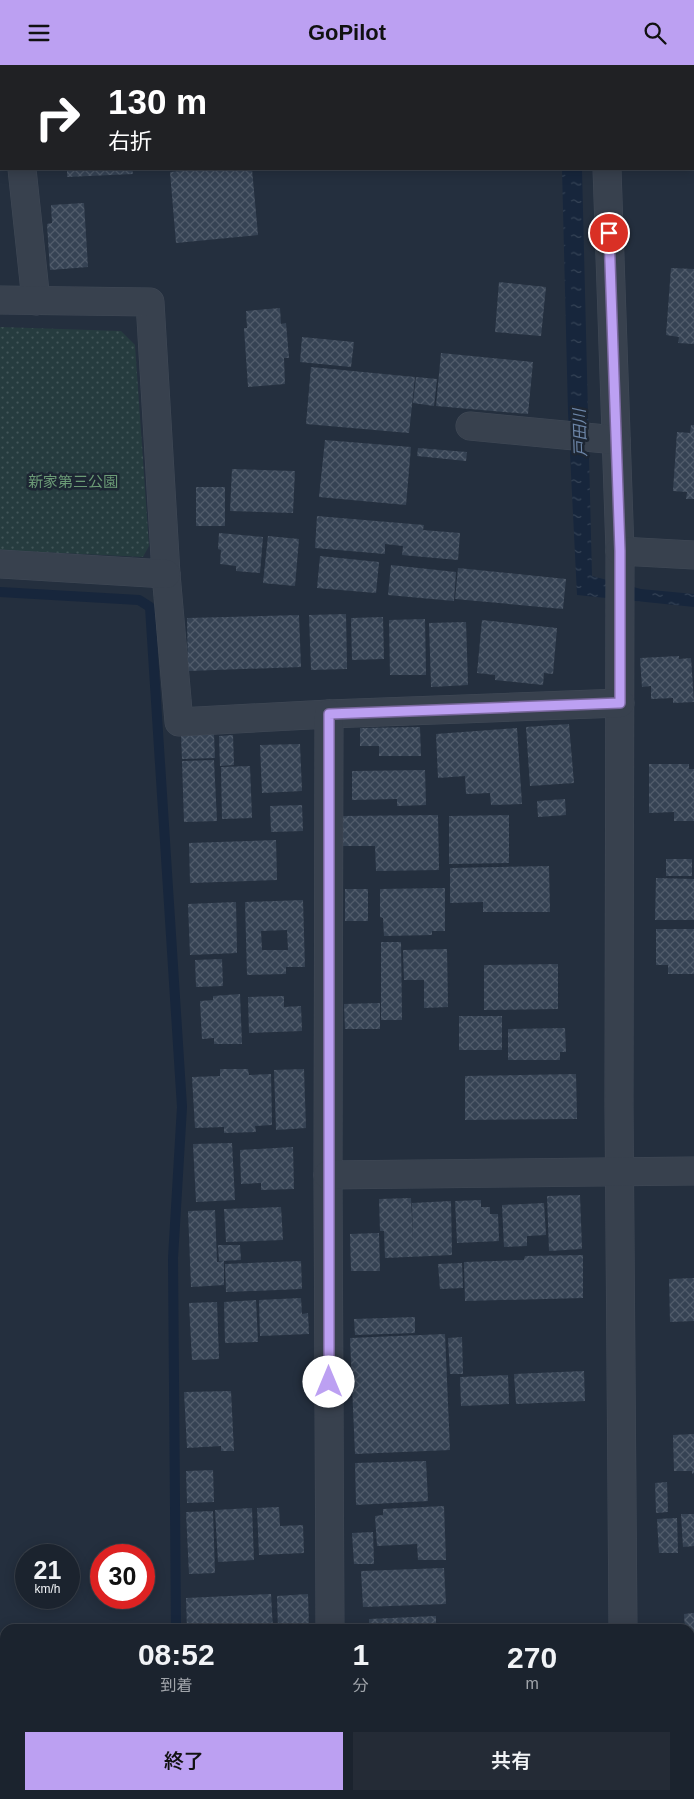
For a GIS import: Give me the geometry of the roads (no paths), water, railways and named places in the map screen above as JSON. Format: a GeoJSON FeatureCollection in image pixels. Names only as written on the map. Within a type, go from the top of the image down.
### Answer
{"type":"FeatureCollection","features":[{"type":"Feature","properties":{"kind":"street"},"geometry":{"type":"LineString","coordinates":[[22,170],[36,301]]}},
{"type":"Feature","properties":{"kind":"street"},"geometry":{"type":"LineString","coordinates":[[607,170],[605,439],[620,558],[620,1172],[623,1624]]}},
{"type":"Feature","properties":{"kind":"street"},"geometry":{"type":"LineString","coordinates":[[0,299],[36,301],[150,301],[166,574],[179,722],[329,714],[620,703]]}},
{"type":"Feature","properties":{"kind":"street"},"geometry":{"type":"LineString","coordinates":[[470,426],[605,439]]}},
{"type":"Feature","properties":{"kind":"street"},"geometry":{"type":"LineString","coordinates":[[620,558],[694,555]]}},
{"type":"Feature","properties":{"kind":"street"},"geometry":{"type":"LineString","coordinates":[[0,564],[166,574]]}},
{"type":"Feature","properties":{"kind":"street"},"geometry":{"type":"LineString","coordinates":[[329,714],[330,1624]]}},
{"type":"Feature","properties":{"kind":"street"},"geometry":{"type":"LineString","coordinates":[[328,1175],[694,1171]]}},
{"type":"Feature","properties":{"kind":"water","name":"戸田川"},"geometry":{"type":"Polygon","coordinates":[[[562,170],[582,170],[592,576],[641,589],[694,594],[694,607],[577,595],[568,413],[562,170]]]}},
{"type":"Feature","properties":{"kind":"waterway"},"geometry":{"type":"LineString","coordinates":[[0,592],[139,600],[150,607],[182,1107],[173,1258],[176,1624]]}},
{"type":"Feature","properties":{"kind":"park label","name":"新家第三公園"},"geometry":{"type":"Point","coordinates":[73,481]}}]}
